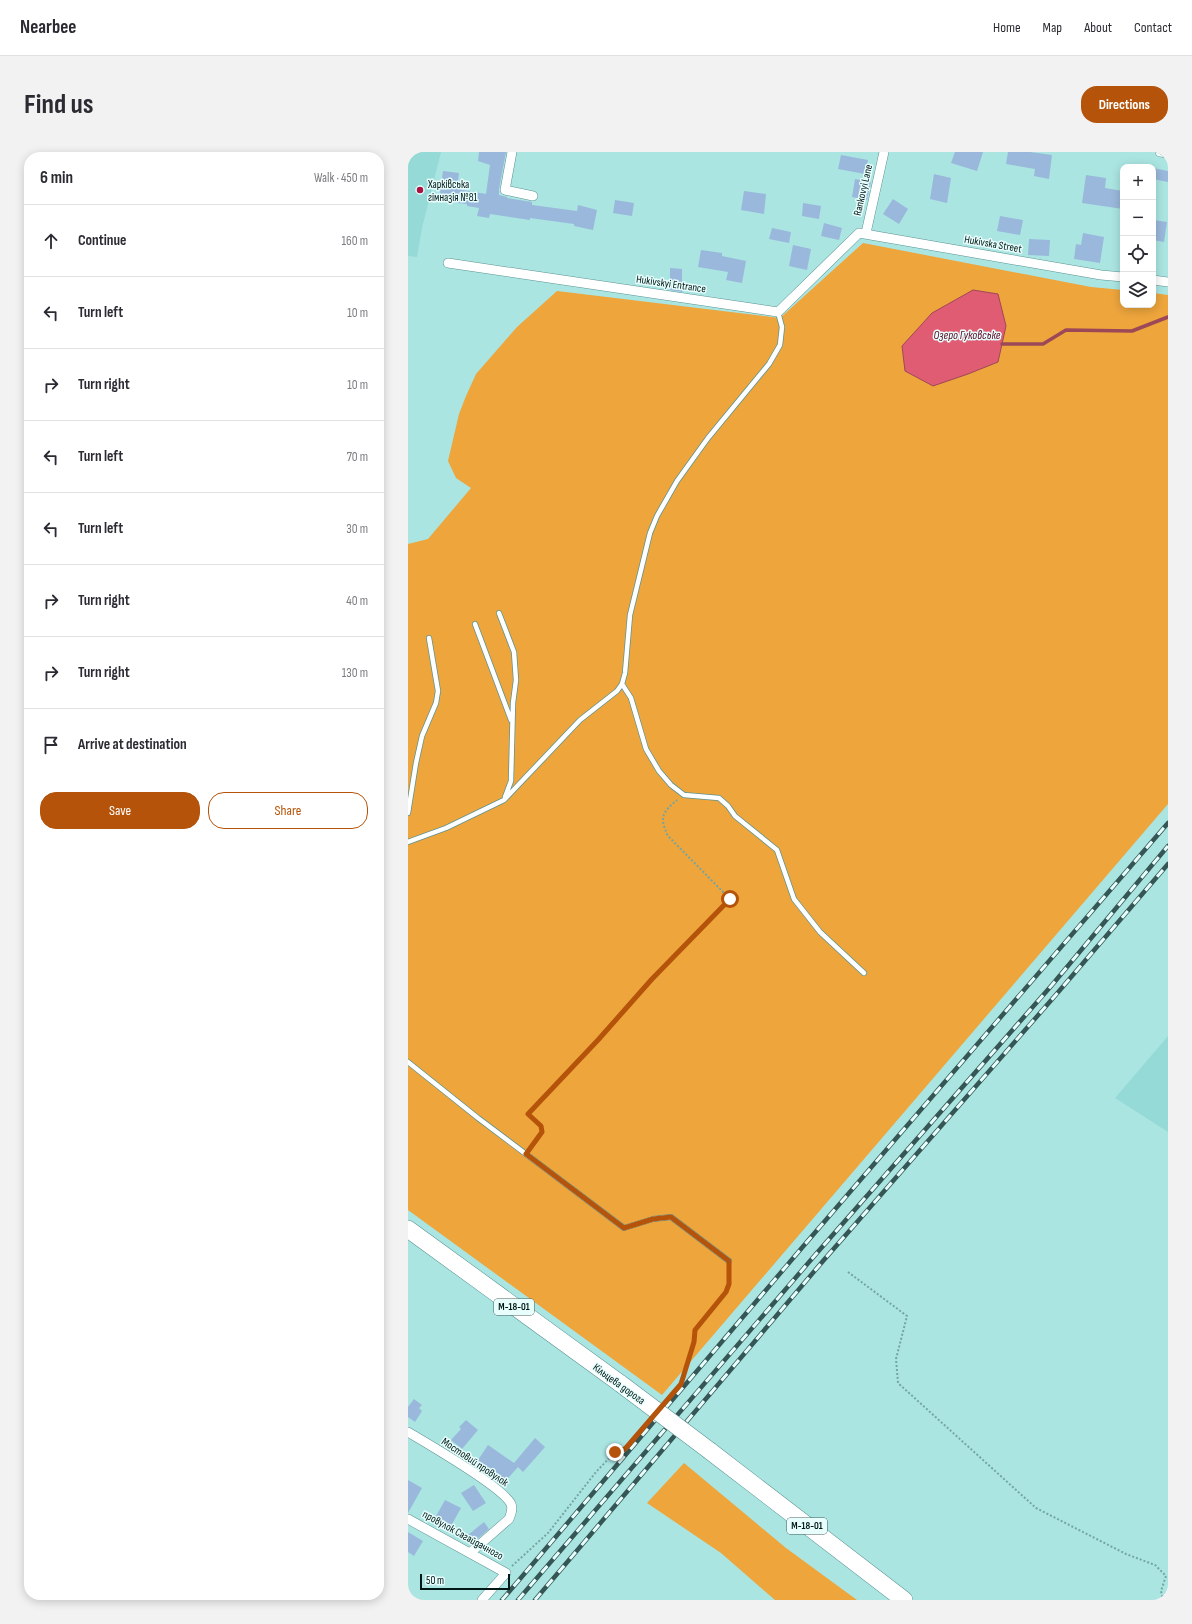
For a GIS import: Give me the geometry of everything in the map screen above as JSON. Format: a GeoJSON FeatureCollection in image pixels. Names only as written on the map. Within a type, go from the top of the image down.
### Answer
{"type":"FeatureCollection","features":[{"type":"Feature","properties":{"kind":"highway","name":"Кільцева дорога"},"geometry":{"type":"LineString","coordinates":[[408,1229],[621,1384],[904,1600]]}},
{"type":"Feature","properties":{"kind":"street"},"geometry":{"type":"LineString","coordinates":[[512,152],[505,190],[533,196]]}},
{"type":"Feature","properties":{"kind":"street","name":"Rankovyi Lane"},"geometry":{"type":"LineString","coordinates":[[862,233],[884,152]]}},
{"type":"Feature","properties":{"kind":"street"},"geometry":{"type":"LineString","coordinates":[[1160,152],[1168,153]]}},
{"type":"Feature","properties":{"kind":"street"},"geometry":{"type":"LineString","coordinates":[[778,312],[862,233]]}},
{"type":"Feature","properties":{"kind":"street","name":"Hukivska Street"},"geometry":{"type":"LineString","coordinates":[[862,233],[1101,275],[1120,277]]}},
{"type":"Feature","properties":{"kind":"street","name":"Hukivskyi Entrance"},"geometry":{"type":"LineString","coordinates":[[448,263],[778,312]]}},
{"type":"Feature","properties":{"kind":"street"},"geometry":{"type":"LineString","coordinates":[[1156,280],[1168,282]]}},
{"type":"Feature","properties":{"kind":"street","name":"Мостовий провулок"},"geometry":{"type":"LineString","coordinates":[[408,1432],[487,1482],[512,1505],[512,1511],[509,1519],[470,1553]]}},
{"type":"Feature","properties":{"kind":"street","name":"провулок Сагайдачного"},"geometry":{"type":"LineString","coordinates":[[408,1519],[506,1573]]}},
{"type":"Feature","properties":{"kind":"street"},"geometry":{"type":"LineString","coordinates":[[482,1600],[506,1573]]}},
{"type":"Feature","properties":{"kind":"lane"},"geometry":{"type":"LineString","coordinates":[[408,842],[446,828],[504,800],[576,724],[617,691],[622,684],[625,672],[630,615],[652,527],[677,481],[703,444],[769,364],[780,345],[782,326],[778,312]]}},
{"type":"Feature","properties":{"kind":"lane"},"geometry":{"type":"LineString","coordinates":[[499,613],[514,652],[516,680],[512,723],[511,781],[504,800]]}},
{"type":"Feature","properties":{"kind":"lane"},"geometry":{"type":"LineString","coordinates":[[475,624],[512,723]]}},
{"type":"Feature","properties":{"kind":"lane"},"geometry":{"type":"LineString","coordinates":[[408,813],[416,763],[421,743],[436,703],[438,691],[429,638]]}},
{"type":"Feature","properties":{"kind":"lane"},"geometry":{"type":"LineString","coordinates":[[622,684],[631,698],[646,749],[659,771],[671,785],[684,795],[719,798],[728,806],[735,816],[777,850],[794,899],[820,932],[864,973]]}},
{"type":"Feature","properties":{"kind":"lane"},"geometry":{"type":"LineString","coordinates":[[408,1062],[478,1118],[624,1228],[653,1219],[671,1217],[729,1261]]}},
{"type":"Feature","properties":{"kind":"path"},"geometry":{"type":"LineString","coordinates":[[526,1154],[542,1132],[541,1126],[528,1114],[598,1040],[652,979],[730,899],[668,836],[662,822],[665,810],[684,795]]}},
{"type":"Feature","properties":{"kind":"path"},"geometry":{"type":"LineString","coordinates":[[663,1405],[681,1384],[694,1342],[695,1330],[726,1292],[729,1284],[729,1261]]}},
{"type":"Feature","properties":{"kind":"path"},"geometry":{"type":"LineString","coordinates":[[848,1272],[907,1316],[896,1359],[898,1383],[1036,1508],[1126,1554],[1155,1565],[1166,1576],[1161,1591],[1163,1600]]}},
{"type":"Feature","properties":{"kind":"path"},"geometry":{"type":"LineString","coordinates":[[506,1573],[548,1533],[601,1467],[615,1452],[625,1449],[649,1422]]}},
{"type":"Feature","properties":{"kind":"shaded area","name":"Харківська гімназія №81"},"geometry":{"type":"Polygon","coordinates":[[[408,152],[441,152],[422,228],[417,257],[408,256],[408,152]]]}},
{"type":"Feature","properties":{"kind":"shaded area"},"geometry":{"type":"Polygon","coordinates":[[[863,243],[1091,287],[1120,290],[1120,308],[1156,308],[1156,293],[1168,295],[1168,804],[662,1395],[408,1210],[408,544],[428,539],[471,488],[456,478],[448,461],[459,414],[476,374],[517,327],[557,291],[780,318],[863,243]]]}},
{"type":"Feature","properties":{"kind":"shaded area"},"geometry":{"type":"Polygon","coordinates":[[[1168,1036],[1168,1132],[1115,1098],[1168,1036]]]}},
{"type":"Feature","properties":{"kind":"shaded area"},"geometry":{"type":"Polygon","coordinates":[[[684,1463],[786,1548],[857,1600],[775,1600],[721,1553],[647,1503],[684,1463]]]}},
{"type":"Feature","properties":{"kind":"water","name":"Озеро Гуковське"},"geometry":{"type":"Polygon","coordinates":[[[973,290],[998,294],[1006,326],[998,362],[933,386],[905,371],[902,346],[932,313],[973,290]]]}},
{"type":"Feature","properties":{"kind":"building"},"geometry":{"type":"Polygon","coordinates":[[[479,152],[506,152],[499,195],[507,198],[532,202],[532,205],[577,211],[578,205],[597,210],[593,230],[574,226],[574,224],[530,218],[530,220],[490,214],[489,218],[477,216],[479,208],[467,206],[467,204],[439,201],[443,171],[459,173],[457,189],[486,194],[490,165],[478,161],[479,152]]]}},
{"type":"Feature","properties":{"kind":"building"},"geometry":{"type":"Polygon","coordinates":[[[955,152],[983,152],[977,171],[951,163],[955,152]]]}},
{"type":"Feature","properties":{"kind":"building"},"geometry":{"type":"Polygon","coordinates":[[[1008,152],[1030,152],[1052,155],[1049,179],[1034,176],[1035,169],[1006,164],[1008,152]]]}},
{"type":"Feature","properties":{"kind":"building"},"geometry":{"type":"Polygon","coordinates":[[[841,155],[868,160],[865,174],[838,169],[841,155]]]}},
{"type":"Feature","properties":{"kind":"building"},"geometry":{"type":"Polygon","coordinates":[[[1156,169],[1168,171],[1168,182],[1156,180],[1156,169]]]}},
{"type":"Feature","properties":{"kind":"building"},"geometry":{"type":"Polygon","coordinates":[[[934,174],[951,178],[947,203],[930,199],[934,174]]]}},
{"type":"Feature","properties":{"kind":"building"},"geometry":{"type":"Polygon","coordinates":[[[1086,175],[1106,178],[1105,188],[1120,190],[1120,209],[1082,203],[1086,175]]]}},
{"type":"Feature","properties":{"kind":"building"},"geometry":{"type":"Polygon","coordinates":[[[855,179],[871,182],[867,200],[852,197],[855,179]]]}},
{"type":"Feature","properties":{"kind":"building"},"geometry":{"type":"Polygon","coordinates":[[[744,191],[766,194],[764,214],[741,210],[744,191]]]}},
{"type":"Feature","properties":{"kind":"building"},"geometry":{"type":"Polygon","coordinates":[[[893,199],[908,209],[899,224],[883,214],[893,199]]]}},
{"type":"Feature","properties":{"kind":"building"},"geometry":{"type":"Polygon","coordinates":[[[615,200],[634,203],[632,216],[613,213],[615,200]]]}},
{"type":"Feature","properties":{"kind":"building"},"geometry":{"type":"Polygon","coordinates":[[[803,203],[821,206],[819,219],[802,216],[803,203]]]}},
{"type":"Feature","properties":{"kind":"building"},"geometry":{"type":"Polygon","coordinates":[[[1000,216],[1023,220],[1020,235],[997,231],[1000,216]]]}},
{"type":"Feature","properties":{"kind":"building"},"geometry":{"type":"Polygon","coordinates":[[[1156,220],[1167,222],[1164,242],[1156,241],[1156,220]]]}},
{"type":"Feature","properties":{"kind":"building"},"geometry":{"type":"Polygon","coordinates":[[[824,223],[842,228],[839,240],[821,236],[824,223]]]}},
{"type":"Feature","properties":{"kind":"building"},"geometry":{"type":"Polygon","coordinates":[[[772,228],[791,232],[789,243],[769,239],[772,228]]]}},
{"type":"Feature","properties":{"kind":"building"},"geometry":{"type":"Polygon","coordinates":[[[1083,233],[1104,237],[1100,263],[1074,259],[1076,244],[1081,245],[1083,233]]]}},
{"type":"Feature","properties":{"kind":"building"},"geometry":{"type":"Polygon","coordinates":[[[1029,239],[1050,240],[1049,256],[1028,255],[1029,239]]]}},
{"type":"Feature","properties":{"kind":"building"},"geometry":{"type":"Polygon","coordinates":[[[793,245],[811,249],[807,270],[789,266],[793,245]]]}},
{"type":"Feature","properties":{"kind":"building"},"geometry":{"type":"Polygon","coordinates":[[[701,250],[722,253],[722,256],[746,261],[742,283],[726,280],[728,272],[698,267],[701,250]]]}},
{"type":"Feature","properties":{"kind":"building"},"geometry":{"type":"Polygon","coordinates":[[[670,268],[682,269],[682,292],[670,290],[670,268]]]}},
{"type":"Feature","properties":{"kind":"building"},"geometry":{"type":"Polygon","coordinates":[[[414,1399],[422,1405],[419,1408],[422,1411],[415,1422],[408,1417],[408,1407],[414,1399]]]}},
{"type":"Feature","properties":{"kind":"building"},"geometry":{"type":"Polygon","coordinates":[[[466,1420],[478,1430],[462,1449],[451,1440],[461,1429],[459,1427],[466,1420]]]}},
{"type":"Feature","properties":{"kind":"building"},"geometry":{"type":"Polygon","coordinates":[[[535,1438],[545,1447],[523,1472],[518,1467],[502,1485],[476,1463],[488,1445],[514,1463],[535,1438]]]}},
{"type":"Feature","properties":{"kind":"building"},"geometry":{"type":"Polygon","coordinates":[[[408,1480],[422,1488],[408,1513],[408,1480]]]}},
{"type":"Feature","properties":{"kind":"building"},"geometry":{"type":"Polygon","coordinates":[[[474,1485],[486,1503],[473,1511],[461,1493],[474,1485]]]}},
{"type":"Feature","properties":{"kind":"building"},"geometry":{"type":"Polygon","coordinates":[[[445,1500],[461,1508],[451,1526],[435,1518],[445,1500]]]}},
{"type":"Feature","properties":{"kind":"building"},"geometry":{"type":"Polygon","coordinates":[[[484,1522],[489,1529],[474,1542],[468,1535],[484,1522]]]}},
{"type":"Feature","properties":{"kind":"building"},"geometry":{"type":"Polygon","coordinates":[[[408,1532],[423,1541],[414,1556],[408,1552],[408,1532]]]}},
{"type":"Feature","properties":{"kind":"waterway"},"geometry":{"type":"LineString","coordinates":[[1002,344],[1043,344],[1066,330],[1132,331],[1168,317]]}},
{"type":"Feature","properties":{"kind":"railway"},"geometry":{"type":"LineString","coordinates":[[502,1600],[806,1243],[1168,823]]}},
{"type":"Feature","properties":{"kind":"railway"},"geometry":{"type":"LineString","coordinates":[[518,1600],[816,1254],[1052,985],[1168,846]]}},
{"type":"Feature","properties":{"kind":"railway"},"geometry":{"type":"LineString","coordinates":[[535,1600],[823,1261],[1168,864]]}},
{"type":"Feature","properties":{"kind":"place","name":"Харківська гімназія №81"},"geometry":{"type":"Point","coordinates":[420,190]}},
{"type":"Feature","properties":{"kind":"route"},"geometry":{"type":"LineString","coordinates":[[615,1452],[625,1449],[681,1384],[694,1342],[695,1330],[726,1292],[729,1284],[729,1261],[671,1217],[653,1219],[624,1228],[526,1154],[542,1132],[541,1126],[528,1114],[598,1040],[652,979],[730,899]]}}]}
